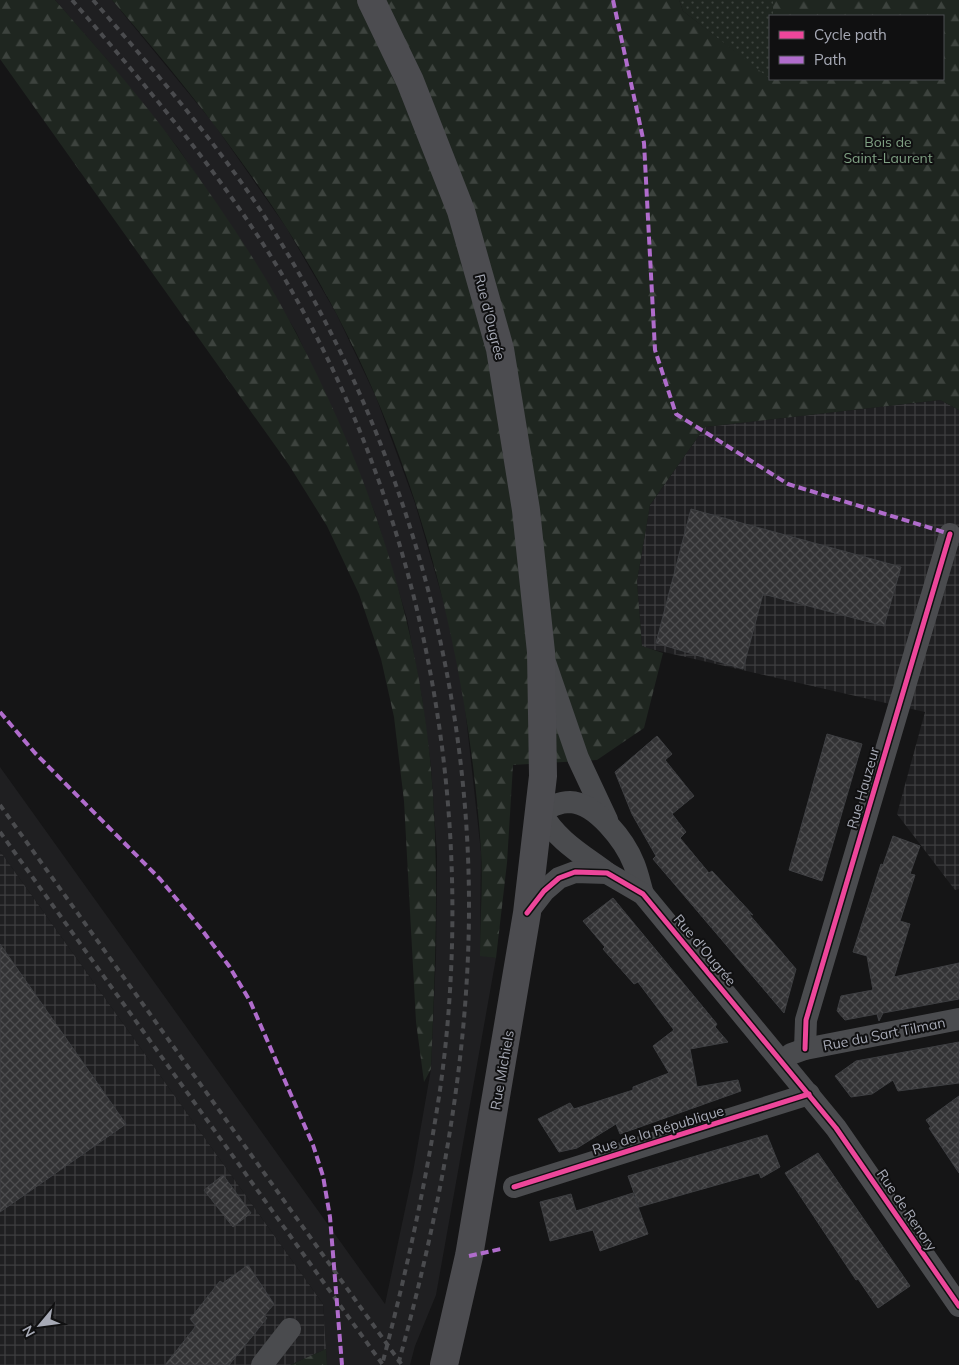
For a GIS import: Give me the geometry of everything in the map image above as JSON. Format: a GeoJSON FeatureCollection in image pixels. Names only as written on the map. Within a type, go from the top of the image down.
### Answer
{"type":"FeatureCollection","features":[{"type":"Feature","properties":{"kind":"main road","name":"Rue d'Ougrée"},"geometry":{"type":"LineString","coordinates":[[371,0],[410,81],[454,193],[500,349],[526,510],[541,652],[544,740],[541,812]]}},
{"type":"Feature","properties":{"kind":"main road","name":"Rue Michiels"},"geometry":{"type":"LineString","coordinates":[[444,1365],[474,1229],[517,980],[541,812]]}},
{"type":"Feature","properties":{"kind":"street","name":"Rue Hauzeur"},"geometry":{"type":"LineString","coordinates":[[805,1049],[806,1020],[950,534]]}},
{"type":"Feature","properties":{"kind":"street","name":"Rue d'Ougrée"},"geometry":{"type":"LineString","coordinates":[[541,652],[588,782],[614,832],[633,862],[643,894]]}},
{"type":"Feature","properties":{"kind":"street","name":"Rue d'Ougrée"},"geometry":{"type":"LineString","coordinates":[[614,832],[599,816],[582,805],[562,803],[541,812],[546,823],[565,842],[607,873],[643,894],[836,1128]]}},
{"type":"Feature","properties":{"kind":"street","name":"Rue d'Ougrée"},"geometry":{"type":"LineString","coordinates":[[527,913],[544,892],[559,878],[576,872],[607,873]]}},
{"type":"Feature","properties":{"kind":"street","name":"Rue du Sart Tilman"},"geometry":{"type":"LineString","coordinates":[[780,1058],[805,1049],[959,1019]]}},
{"type":"Feature","properties":{"kind":"street","name":"Rue de la République"},"geometry":{"type":"LineString","coordinates":[[514,1187],[809,1094]]}},
{"type":"Feature","properties":{"kind":"street","name":"Rue de Renory"},"geometry":{"type":"LineString","coordinates":[[836,1128],[959,1306]]}},
{"type":"Feature","properties":{"kind":"street"},"geometry":{"type":"LineString","coordinates":[[262,1365],[290,1330]]}},
{"type":"Feature","properties":{"kind":"shaded area"},"geometry":{"type":"Polygon","coordinates":[[[55,0],[112,0],[214,124],[286,227],[336,313],[376,397],[415,503],[446,610],[463,689],[481,852],[480,955],[496,958],[436,1295],[415,1346],[410,1365],[327,1365],[323,1304],[0,851],[0,767],[385,1304],[413,1172],[431,1069],[436,954],[437,855],[431,767],[422,698],[407,619],[376,516],[335,415],[296,332],[247,251],[178,148],[108,61],[55,0]]]}},
{"type":"Feature","properties":{"kind":"shaded area"},"geometry":{"type":"Polygon","coordinates":[[[940,400],[959,410],[959,889],[955,890],[897,814],[925,712],[642,647],[637,581],[650,505],[705,427],[940,400]]]}},
{"type":"Feature","properties":{"kind":"shaded area"},"geometry":{"type":"Polygon","coordinates":[[[0,851],[323,1304],[326,1349],[290,1365],[0,1365],[0,851]]]}},
{"type":"Feature","properties":{"kind":"green space"},"geometry":{"type":"Polygon","coordinates":[[[0,0],[55,0],[165,130],[241,239],[283,309],[322,384],[366,490],[401,600],[424,712],[431,769],[436,882],[435,956],[431,1069],[424,1082],[416,1022],[404,801],[394,717],[381,659],[359,594],[327,526],[289,465],[0,59],[0,0]]]}},
{"type":"Feature","properties":{"kind":"green space","name":"Bois de Saint-Laurent"},"geometry":{"type":"Polygon","coordinates":[[[112,0],[679,0],[683,11],[769,78],[769,80],[944,80],[944,15],[773,15],[773,0],[959,0],[959,410],[940,400],[705,427],[650,505],[637,581],[642,646],[663,653],[644,728],[597,760],[513,765],[507,863],[496,958],[480,956],[481,850],[475,781],[453,643],[417,506],[393,440],[366,375],[336,313],[288,230],[233,150],[112,0]]]}},
{"type":"Feature","properties":{"kind":"green space"},"geometry":{"type":"Polygon","coordinates":[[[679,0],[773,0],[773,15],[769,15],[769,79],[683,11],[679,0]]]}},
{"type":"Feature","properties":{"kind":"green space"},"geometry":{"type":"Polygon","coordinates":[[[326,1349],[327,1365],[290,1365],[326,1349]]]}},
{"type":"Feature","properties":{"kind":"building"},"geometry":{"type":"Polygon","coordinates":[[[691,509],[901,567],[884,626],[763,594],[743,669],[656,643],[691,509]]]}},
{"type":"Feature","properties":{"kind":"building"},"geometry":{"type":"Polygon","coordinates":[[[827,734],[862,744],[822,881],[789,870],[827,734]]]}},
{"type":"Feature","properties":{"kind":"building"},"geometry":{"type":"Polygon","coordinates":[[[657,736],[672,754],[665,760],[694,796],[672,814],[686,832],[680,838],[709,873],[712,871],[753,915],[748,913],[796,969],[784,1013],[653,859],[656,856],[632,814],[615,772],[657,736]]]}},
{"type":"Feature","properties":{"kind":"building"},"geometry":{"type":"Polygon","coordinates":[[[893,836],[920,846],[910,874],[915,875],[900,921],[910,924],[894,977],[959,963],[959,999],[883,1013],[879,1021],[877,1014],[845,1020],[837,1011],[841,996],[873,990],[867,956],[853,952],[881,864],[883,865],[893,836]]]}},
{"type":"Feature","properties":{"kind":"building"},"geometry":{"type":"Polygon","coordinates":[[[613,898],[717,1024],[715,1027],[728,1042],[690,1049],[697,1087],[738,1080],[741,1091],[620,1134],[616,1124],[577,1148],[559,1152],[538,1119],[570,1103],[574,1109],[633,1090],[633,1087],[669,1073],[653,1046],[674,1030],[638,982],[634,984],[603,949],[605,947],[583,921],[613,898]]]}},
{"type":"Feature","properties":{"kind":"building"},"geometry":{"type":"Polygon","coordinates":[[[0,944],[126,1124],[0,1212],[0,944]]]}},
{"type":"Feature","properties":{"kind":"building"},"geometry":{"type":"Polygon","coordinates":[[[959,1042],[959,1083],[898,1091],[893,1080],[872,1094],[851,1097],[835,1076],[856,1061],[959,1042]]]}},
{"type":"Feature","properties":{"kind":"building"},"geometry":{"type":"Polygon","coordinates":[[[959,1096],[959,1173],[929,1128],[931,1127],[926,1120],[959,1096]]]}},
{"type":"Feature","properties":{"kind":"building"},"geometry":{"type":"Polygon","coordinates":[[[767,1135],[780,1167],[761,1178],[759,1173],[639,1207],[628,1176],[767,1135]]]}},
{"type":"Feature","properties":{"kind":"building"},"geometry":{"type":"Polygon","coordinates":[[[818,1153],[910,1286],[878,1308],[858,1279],[856,1280],[785,1173],[818,1153]]]}},
{"type":"Feature","properties":{"kind":"building"},"geometry":{"type":"Polygon","coordinates":[[[223,1175],[251,1213],[233,1227],[204,1190],[223,1175]]]}},
{"type":"Feature","properties":{"kind":"building"},"geometry":{"type":"Polygon","coordinates":[[[633,1193],[648,1234],[600,1251],[593,1230],[550,1241],[540,1202],[571,1194],[576,1211],[633,1193]]]}},
{"type":"Feature","properties":{"kind":"building"},"geometry":{"type":"Polygon","coordinates":[[[248,1265],[274,1304],[264,1316],[267,1318],[229,1365],[165,1365],[196,1326],[190,1319],[220,1281],[223,1283],[248,1265]]]}},
{"type":"Feature","properties":{"kind":"railway"},"geometry":{"type":"LineString","coordinates":[[72,0],[129,66],[210,168],[260,239],[283,276],[332,369],[373,466],[406,566],[430,670],[445,774],[452,880],[450,985],[440,1090],[422,1194],[382,1365]]}},
{"type":"Feature","properties":{"kind":"railway"},"geometry":{"type":"LineString","coordinates":[[93,0],[160,78],[224,158],[263,214],[310,293],[351,374],[386,458],[416,545],[439,633],[455,723],[466,814],[469,906],[468,964],[464,1022],[449,1138],[426,1252],[398,1365]]}},
{"type":"Feature","properties":{"kind":"railway"},"geometry":{"type":"LineString","coordinates":[[0,805],[402,1365]]}},
{"type":"Feature","properties":{"kind":"railway"},"geometry":{"type":"LineString","coordinates":[[0,832],[383,1365]]}},
{"type":"Feature","properties":{"kind":"marked path"},"geometry":{"type":"LineString","coordinates":[[613,0],[644,143],[655,350],[676,414],[788,484],[950,534]]}},
{"type":"Feature","properties":{"kind":"marked path"},"geometry":{"type":"LineString","coordinates":[[0,712],[35,753],[160,879],[229,966],[250,1001],[313,1145],[323,1176],[330,1217],[342,1365]]}},
{"type":"Feature","properties":{"kind":"marked path"},"geometry":{"type":"LineString","coordinates":[[469,1256],[501,1249]]}},
{"type":"Feature","properties":{"kind":"cycle path"},"geometry":{"type":"LineString","coordinates":[[805,1049],[806,1020],[950,534]]}},
{"type":"Feature","properties":{"kind":"cycle path"},"geometry":{"type":"LineString","coordinates":[[527,913],[544,891],[559,878],[575,872],[607,873],[643,894],[836,1128],[959,1306]]}},
{"type":"Feature","properties":{"kind":"cycle path"},"geometry":{"type":"LineString","coordinates":[[514,1187],[809,1094]]}}]}
